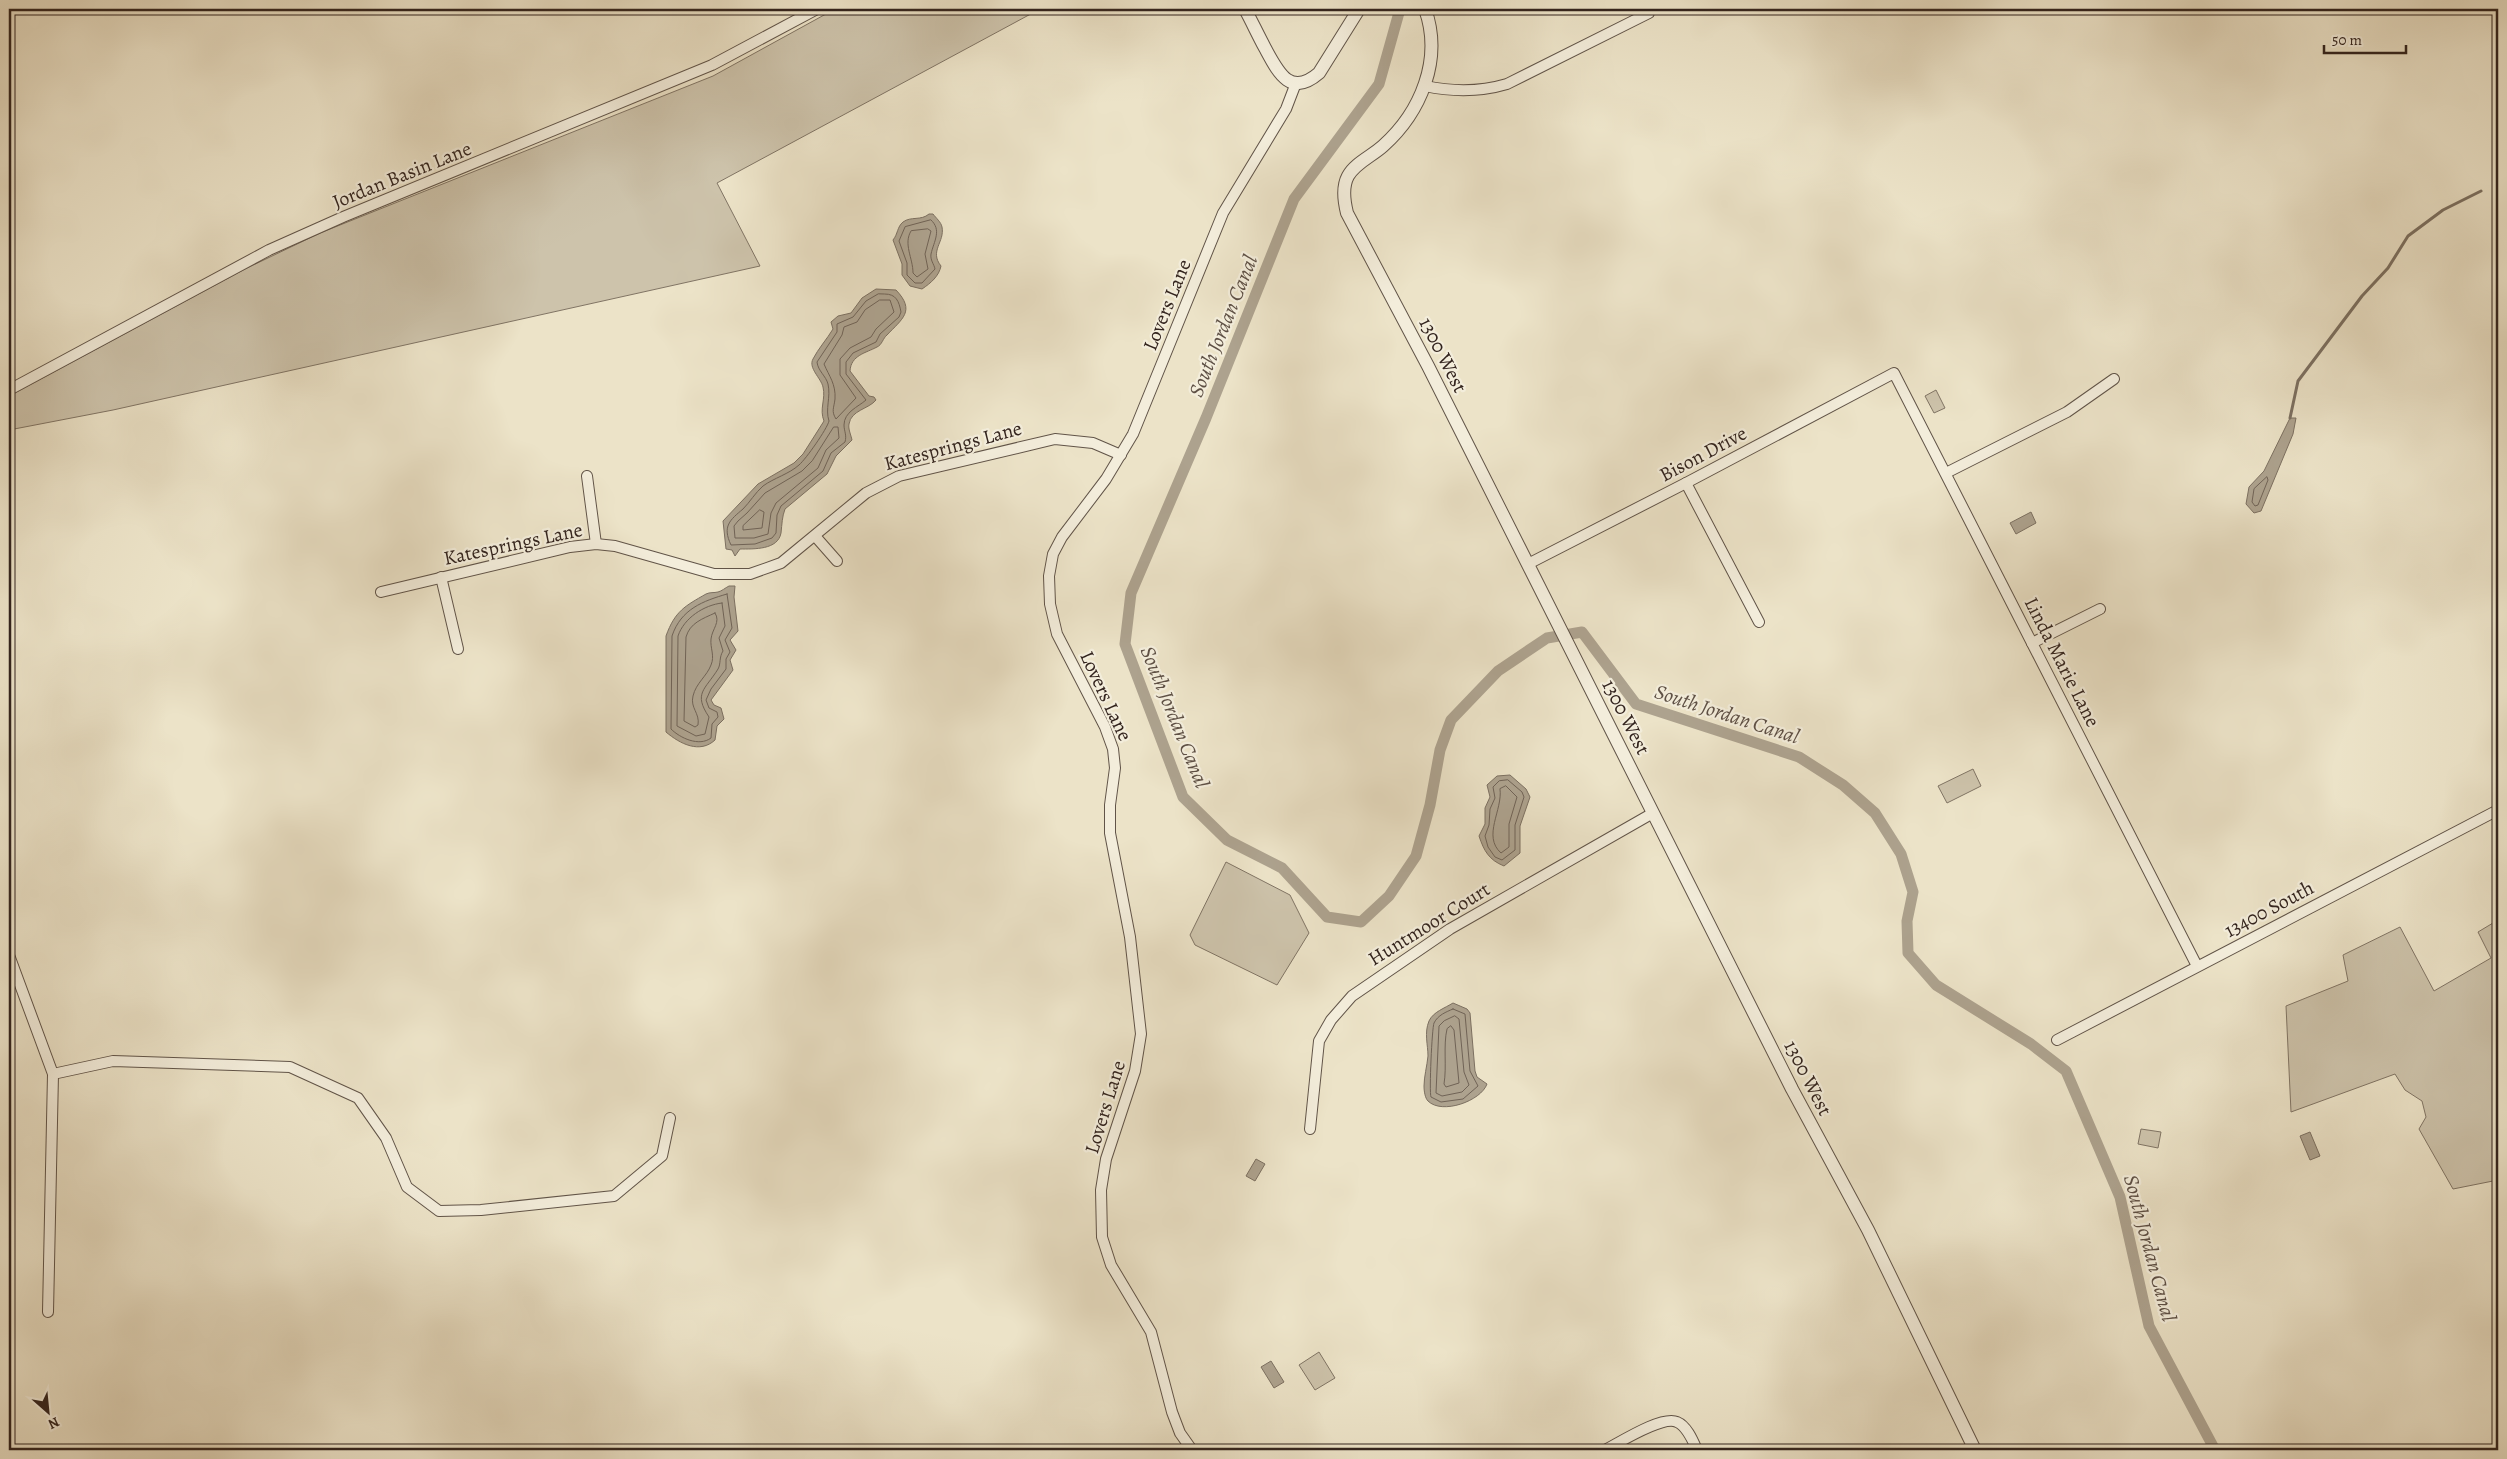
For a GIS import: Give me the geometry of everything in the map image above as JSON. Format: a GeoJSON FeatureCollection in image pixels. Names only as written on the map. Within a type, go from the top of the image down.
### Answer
{"type":"FeatureCollection","features":[{"type":"Feature","properties":{"kind":"street","name":"Jordan Basin Lane"},"geometry":{"type":"LineString","coordinates":[[9,390],[269,250],[343,217],[712,65],[817,9]]}},
{"type":"Feature","properties":{"kind":"street"},"geometry":{"type":"LineString","coordinates":[[1245,9],[1277,71],[1287,80],[1296,83],[1310,80],[1320,73],[1359,9]]}},
{"type":"Feature","properties":{"kind":"street","name":"1300 West"},"geometry":{"type":"LineString","coordinates":[[1425,9],[1431,44],[1425,86],[1415,109],[1400,130],[1350,173],[1344,188],[1345,203],[1351,222],[1428,366],[1792,1089],[1868,1230],[1975,1450]]}},
{"type":"Feature","properties":{"kind":"street"},"geometry":{"type":"LineString","coordinates":[[1425,86],[1468,90],[1508,84],[1649,13],[1650,9]]}},
{"type":"Feature","properties":{"kind":"street","name":"Lovers Lane"},"geometry":{"type":"LineString","coordinates":[[1192,1450],[1180,1433],[1172,1412],[1151,1332],[1111,1265],[1102,1237],[1101,1197],[1106,1159],[1135,1071],[1141,1034],[1130,937],[1110,833],[1110,805],[1115,768],[1114,749],[1105,727],[1063,647],[1050,604],[1050,571],[1057,545],[1121,455],[1133,434],[1223,214],[1286,109],[1296,83]]}},
{"type":"Feature","properties":{"kind":"street","name":"Bison Drive"},"geometry":{"type":"LineString","coordinates":[[1528,564],[1894,373]]}},
{"type":"Feature","properties":{"kind":"street","name":"Linda Marie Lane"},"geometry":{"type":"LineString","coordinates":[[1894,373],[2198,966]]}},
{"type":"Feature","properties":{"kind":"street"},"geometry":{"type":"LineString","coordinates":[[1946,473],[2067,412],[2114,379]]}},
{"type":"Feature","properties":{"kind":"street","name":"Katesprings Lane"},"geometry":{"type":"LineString","coordinates":[[381,592],[570,547],[596,544],[632,549],[714,574],[738,576],[772,568],[791,556],[866,493],[888,480],[909,473],[1055,438],[1084,441],[1121,455]]}},
{"type":"Feature","properties":{"kind":"street"},"geometry":{"type":"LineString","coordinates":[[587,476],[596,544]]}},
{"type":"Feature","properties":{"kind":"street"},"geometry":{"type":"LineString","coordinates":[[1686,483],[1759,622]]}},
{"type":"Feature","properties":{"kind":"street"},"geometry":{"type":"LineString","coordinates":[[814,536],[837,562]]}},
{"type":"Feature","properties":{"kind":"street"},"geometry":{"type":"LineString","coordinates":[[441,577],[458,648]]}},
{"type":"Feature","properties":{"kind":"street"},"geometry":{"type":"LineString","coordinates":[[2032,643],[2100,610]]}},
{"type":"Feature","properties":{"kind":"street","name":"13400 South"},"geometry":{"type":"LineString","coordinates":[[2058,1040],[2498,810]]}},
{"type":"Feature","properties":{"kind":"street","name":"Huntmoor Court"},"geometry":{"type":"LineString","coordinates":[[1310,1129],[1319,1041],[1330,1020],[1352,996],[1450,929],[1653,813]]}},
{"type":"Feature","properties":{"kind":"street"},"geometry":{"type":"LineString","coordinates":[[9,955],[53,1074],[48,1312]]}},
{"type":"Feature","properties":{"kind":"street"},"geometry":{"type":"LineString","coordinates":[[53,1074],[113,1060],[290,1066],[358,1098],[386,1138],[407,1187],[439,1211],[482,1210],[614,1196],[662,1156],[670,1118]]}},
{"type":"Feature","properties":{"kind":"street"},"geometry":{"type":"LineString","coordinates":[[1605,1450],[1656,1424],[1676,1421],[1684,1428],[1697,1450]]}},
{"type":"Feature","properties":{"kind":"shaded area"},"geometry":{"type":"Polygon","coordinates":[[[835,9],[1040,9],[717,183],[760,266],[113,410],[9,430],[9,396],[245,269],[320,233],[713,76],[835,9]]]}},
{"type":"Feature","properties":{"kind":"shaded area"},"geometry":{"type":"Polygon","coordinates":[[[1936,390],[1945,408],[1934,413],[1925,396],[1936,390]]]}},
{"type":"Feature","properties":{"kind":"shaded area"},"geometry":{"type":"Polygon","coordinates":[[[1973,769],[1981,786],[1947,803],[1938,786],[1973,769]]]}},
{"type":"Feature","properties":{"kind":"shaded area"},"geometry":{"type":"Polygon","coordinates":[[[1226,862],[1290,895],[1309,933],[1277,985],[1195,945],[1190,935],[1226,862]]]}},
{"type":"Feature","properties":{"kind":"shaded area"},"geometry":{"type":"Polygon","coordinates":[[[2498,920],[2498,1180],[2453,1189],[2419,1129],[2426,1117],[2422,1101],[2405,1090],[2395,1074],[2291,1112],[2286,1006],[2348,981],[2343,955],[2400,927],[2434,991],[2491,958],[2478,932],[2498,920]]]}},
{"type":"Feature","properties":{"kind":"shaded area"},"geometry":{"type":"Polygon","coordinates":[[[2141,1129],[2161,1132],[2158,1148],[2138,1144],[2141,1129]]]}},
{"type":"Feature","properties":{"kind":"shaded area"},"geometry":{"type":"Polygon","coordinates":[[[1319,1352],[1335,1378],[1315,1390],[1299,1365],[1319,1352]]]}},
{"type":"Feature","properties":{"kind":"water"},"geometry":{"type":"Polygon","coordinates":[[[933,214],[942,227],[937,251],[938,261],[941,266],[934,279],[922,289],[910,286],[902,275],[902,264],[893,240],[903,222],[933,214]]]}},
{"type":"Feature","properties":{"kind":"water"},"geometry":{"type":"Polygon","coordinates":[[[876,289],[896,290],[902,297],[906,309],[902,319],[880,345],[860,355],[853,361],[851,366],[850,371],[869,396],[874,397],[876,400],[850,419],[849,428],[852,440],[836,456],[827,474],[785,509],[779,539],[770,546],[740,549],[735,556],[732,550],[726,549],[723,521],[758,484],[794,463],[803,454],[824,421],[822,412],[823,387],[813,369],[813,359],[833,329],[831,322],[838,316],[851,313],[862,298],[876,289]]]}},
{"type":"Feature","properties":{"kind":"water"},"geometry":{"type":"Polygon","coordinates":[[[2290,418],[2296,418],[2293,434],[2261,511],[2254,513],[2246,504],[2249,487],[2264,471],[2290,418]]]}},
{"type":"Feature","properties":{"kind":"water"},"geometry":{"type":"Polygon","coordinates":[[[2031,512],[2036,523],[2016,534],[2010,523],[2031,512]]]}},
{"type":"Feature","properties":{"kind":"water"},"geometry":{"type":"Polygon","coordinates":[[[729,586],[735,586],[734,597],[738,631],[730,640],[736,650],[730,660],[733,670],[711,700],[714,705],[721,708],[724,719],[717,726],[715,740],[703,746],[690,746],[666,732],[666,636],[677,615],[686,606],[706,594],[719,592],[729,586]]]}},
{"type":"Feature","properties":{"kind":"water"},"geometry":{"type":"Polygon","coordinates":[[[1510,775],[1526,789],[1530,797],[1520,826],[1520,853],[1504,866],[1494,861],[1488,854],[1479,836],[1485,824],[1485,808],[1490,797],[1487,785],[1497,776],[1510,775]]]}},
{"type":"Feature","properties":{"kind":"water"},"geometry":{"type":"Polygon","coordinates":[[[1453,1003],[1467,1009],[1470,1013],[1475,1071],[1477,1077],[1487,1084],[1477,1096],[1469,1101],[1442,1107],[1428,1101],[1425,1094],[1424,1083],[1428,1056],[1427,1030],[1433,1015],[1453,1003]]]}},
{"type":"Feature","properties":{"kind":"water"},"geometry":{"type":"Polygon","coordinates":[[[2310,1132],[2320,1156],[2310,1160],[2300,1136],[2310,1132]]]}},
{"type":"Feature","properties":{"kind":"water"},"geometry":{"type":"Polygon","coordinates":[[[1256,1159],[1265,1164],[1255,1181],[1246,1176],[1256,1159]]]}},
{"type":"Feature","properties":{"kind":"water"},"geometry":{"type":"Polygon","coordinates":[[[1271,1361],[1284,1382],[1274,1388],[1261,1367],[1271,1361]]]}},
{"type":"Feature","properties":{"kind":"waterway","name":"South Jordan Canal"},"geometry":{"type":"LineString","coordinates":[[1400,9],[1379,84],[1294,199],[1206,418],[1131,593],[1125,644],[1183,797],[1227,840],[1282,868],[1327,917],[1361,922],[1389,896],[1416,856],[1430,805],[1440,750],[1451,720],[1498,671],[1547,638],[1582,632],[1636,704],[1799,757],[1843,785],[1875,813],[1901,854],[1913,892],[1907,921],[1908,953],[1936,985],[2031,1044],[2066,1071],[2120,1197],[2149,1326],[2215,1450]]}},
{"type":"Feature","properties":{"kind":"waterway"},"geometry":{"type":"LineString","coordinates":[[2290,418],[2298,381],[2362,296],[2388,268],[2408,236],[2443,210],[2481,191]]}}]}
